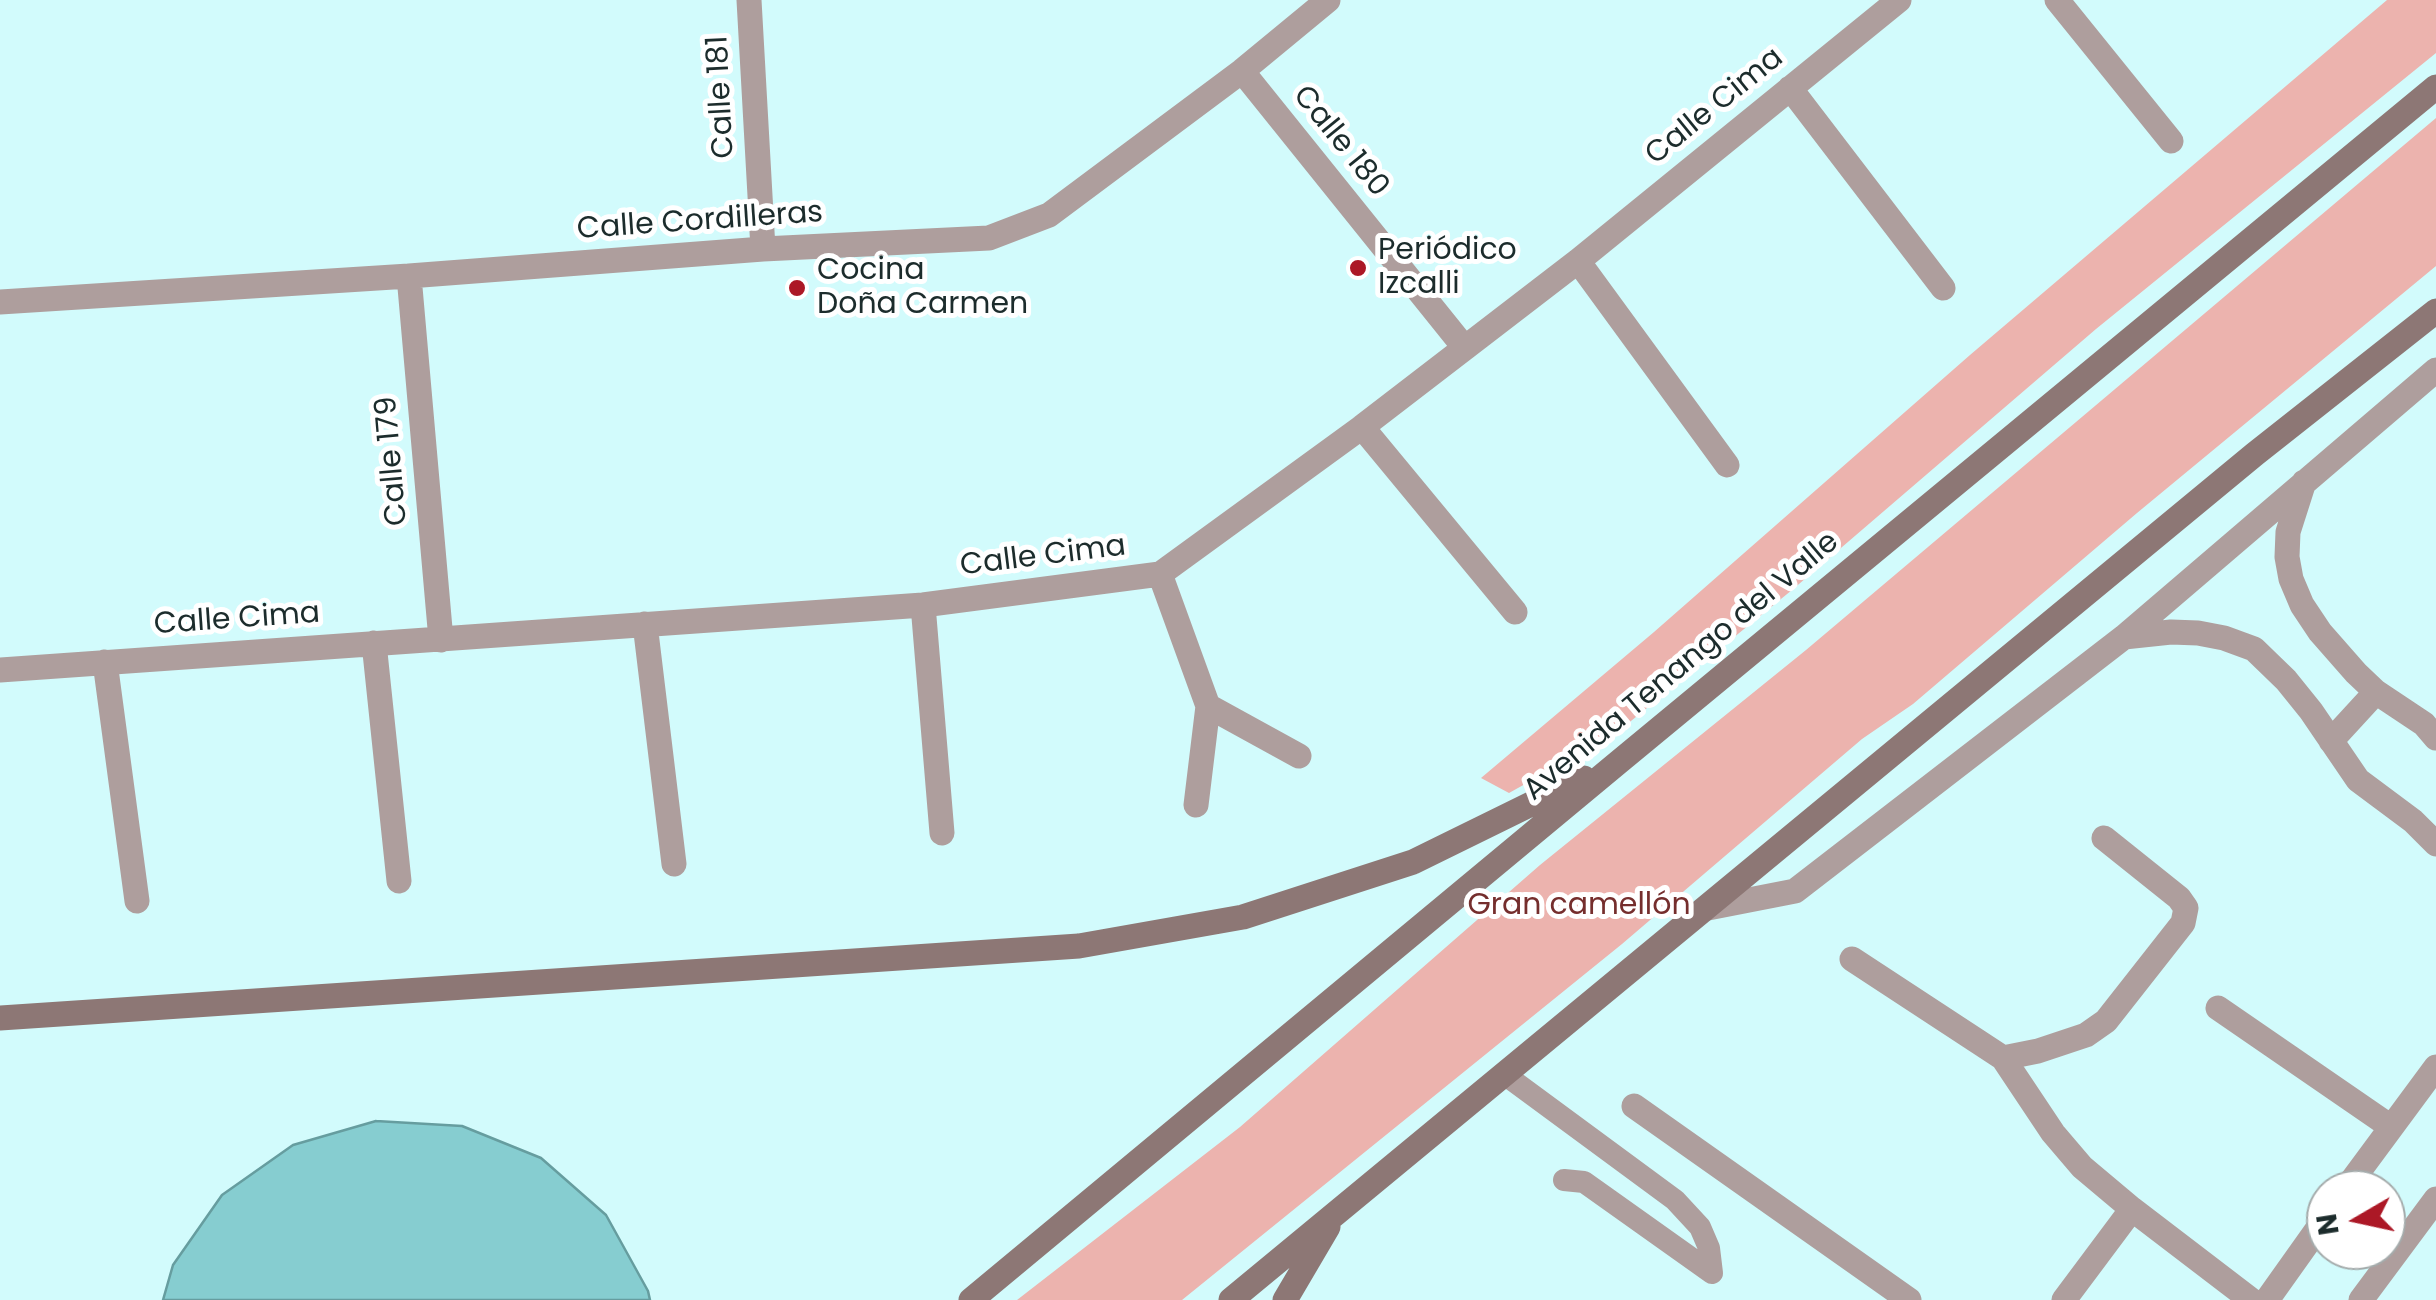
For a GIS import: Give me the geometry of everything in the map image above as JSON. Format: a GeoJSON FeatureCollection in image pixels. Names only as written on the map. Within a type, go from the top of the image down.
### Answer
{"type":"FeatureCollection","features":[{"type":"Feature","properties":{"kind":"main road","name":"Avenida Tenango del Valle"},"geometry":{"type":"LineString","coordinates":[[971,1300],[2436,87]]}},
{"type":"Feature","properties":{"kind":"main road"},"geometry":{"type":"LineString","coordinates":[[1231,1300],[2255,454],[2436,311]]}},
{"type":"Feature","properties":{"kind":"main road"},"geometry":{"type":"LineString","coordinates":[[0,1018],[1079,946],[1243,917],[1413,862],[1620,760]]}},
{"type":"Feature","properties":{"kind":"main road"},"geometry":{"type":"LineString","coordinates":[[1284,1300],[1338,1210]]}},
{"type":"Feature","properties":{"kind":"street","name":"Calle 181"},"geometry":{"type":"LineString","coordinates":[[749,0],[763,249]]}},
{"type":"Feature","properties":{"kind":"street","name":"Calle Cordilleras"},"geometry":{"type":"LineString","coordinates":[[0,302],[763,249],[989,238],[1050,215],[1242,72],[1328,0]]}},
{"type":"Feature","properties":{"kind":"street","name":"Calle Cima"},"geometry":{"type":"LineString","coordinates":[[0,670],[923,605],[1160,574],[1362,427],[1578,260],[1899,0]]}},
{"type":"Feature","properties":{"kind":"street"},"geometry":{"type":"LineString","coordinates":[[2057,0],[2172,141]]}},
{"type":"Feature","properties":{"kind":"street","name":"Calle 180"},"geometry":{"type":"LineString","coordinates":[[1242,72],[1464,347]]}},
{"type":"Feature","properties":{"kind":"street"},"geometry":{"type":"LineString","coordinates":[[1790,88],[1943,288]]}},
{"type":"Feature","properties":{"kind":"street"},"geometry":{"type":"LineString","coordinates":[[1578,260],[1727,465]]}},
{"type":"Feature","properties":{"kind":"street","name":"Calle 179"},"geometry":{"type":"LineString","coordinates":[[408,276],[441,640]]}},
{"type":"Feature","properties":{"kind":"street"},"geometry":{"type":"LineString","coordinates":[[1708,908],[1795,891],[2124,637],[2436,370]]}},
{"type":"Feature","properties":{"kind":"street"},"geometry":{"type":"LineString","coordinates":[[1362,427],[1515,612]]}},
{"type":"Feature","properties":{"kind":"street"},"geometry":{"type":"LineString","coordinates":[[2304,482],[2288,532],[2287,556],[2302,606],[2337,654],[2376,692],[2424,724],[2436,738]]}},
{"type":"Feature","properties":{"kind":"street"},"geometry":{"type":"LineString","coordinates":[[1160,574],[1208,706],[1196,805]]}},
{"type":"Feature","properties":{"kind":"street"},"geometry":{"type":"LineString","coordinates":[[923,605],[942,834]]}},
{"type":"Feature","properties":{"kind":"street"},"geometry":{"type":"LineString","coordinates":[[644,624],[674,864]]}},
{"type":"Feature","properties":{"kind":"street"},"geometry":{"type":"LineString","coordinates":[[2124,637],[2198,633],[2254,649],[2311,711],[2358,780],[2413,821],[2436,844]]}},
{"type":"Feature","properties":{"kind":"street"},"geometry":{"type":"LineString","coordinates":[[374,643],[400,881]]}},
{"type":"Feature","properties":{"kind":"street"},"geometry":{"type":"LineString","coordinates":[[105,662],[137,901]]}},
{"type":"Feature","properties":{"kind":"street"},"geometry":{"type":"LineString","coordinates":[[2331,742],[2376,692]]}},
{"type":"Feature","properties":{"kind":"street"},"geometry":{"type":"LineString","coordinates":[[1208,706],[1299,756]]}},
{"type":"Feature","properties":{"kind":"street"},"geometry":{"type":"LineString","coordinates":[[2004,1058],[2086,1035],[2106,1021],[2182,923],[2186,908],[2179,898],[2104,838]]}},
{"type":"Feature","properties":{"kind":"street"},"geometry":{"type":"LineString","coordinates":[[1852,959],[2004,1058],[2053,1133],[2082,1167],[2251,1300]]}},
{"type":"Feature","properties":{"kind":"street"},"geometry":{"type":"LineString","coordinates":[[2218,1008],[2391,1128]]}},
{"type":"Feature","properties":{"kind":"street"},"geometry":{"type":"LineString","coordinates":[[2361,1170],[2436,1066]]}},
{"type":"Feature","properties":{"kind":"street"},"geometry":{"type":"LineString","coordinates":[[1634,1106],[1909,1300]]}},
{"type":"Feature","properties":{"kind":"street"},"geometry":{"type":"LineString","coordinates":[[2361,1300],[2436,1198]]}},
{"type":"Feature","properties":{"kind":"street"},"geometry":{"type":"LineString","coordinates":[[2064,1300],[2132,1210]]}},
{"type":"Feature","properties":{"kind":"street"},"geometry":{"type":"LineString","coordinates":[[2266,1300],[2306,1245]]}},
{"type":"Feature","properties":{"kind":"lane"},"geometry":{"type":"LineString","coordinates":[[1504,1074],[1675,1200],[1700,1227],[1709,1248],[1712,1273],[1584,1182],[1564,1180]]}},
{"type":"Feature","properties":{"kind":"green space"},"geometry":{"type":"Polygon","coordinates":[[[2387,0],[2436,0],[2436,53],[2096,329],[1792,590],[1615,734],[1509,793],[1481,778],[1970,355],[2387,0]]]}},
{"type":"Feature","properties":{"kind":"green space","name":"Gran camellón"},"geometry":{"type":"Polygon","coordinates":[[[2436,118],[2436,266],[1913,704],[1862,739],[1622,944],[1182,1300],[1017,1300],[1240,1127],[1540,865],[1806,650],[2436,118]]]}},
{"type":"Feature","properties":{"kind":"water"},"geometry":{"type":"Polygon","coordinates":[[[376,1121],[462,1126],[541,1158],[606,1215],[650,1300],[163,1300],[173,1265],[222,1195],[293,1145],[376,1121]]]}},
{"type":"Feature","properties":{"kind":"place","name":"Periódico Izcalli"},"geometry":{"type":"Point","coordinates":[1358,268]}},
{"type":"Feature","properties":{"kind":"place","name":"Cocina Doña Carmen"},"geometry":{"type":"Point","coordinates":[797,288]}}]}
